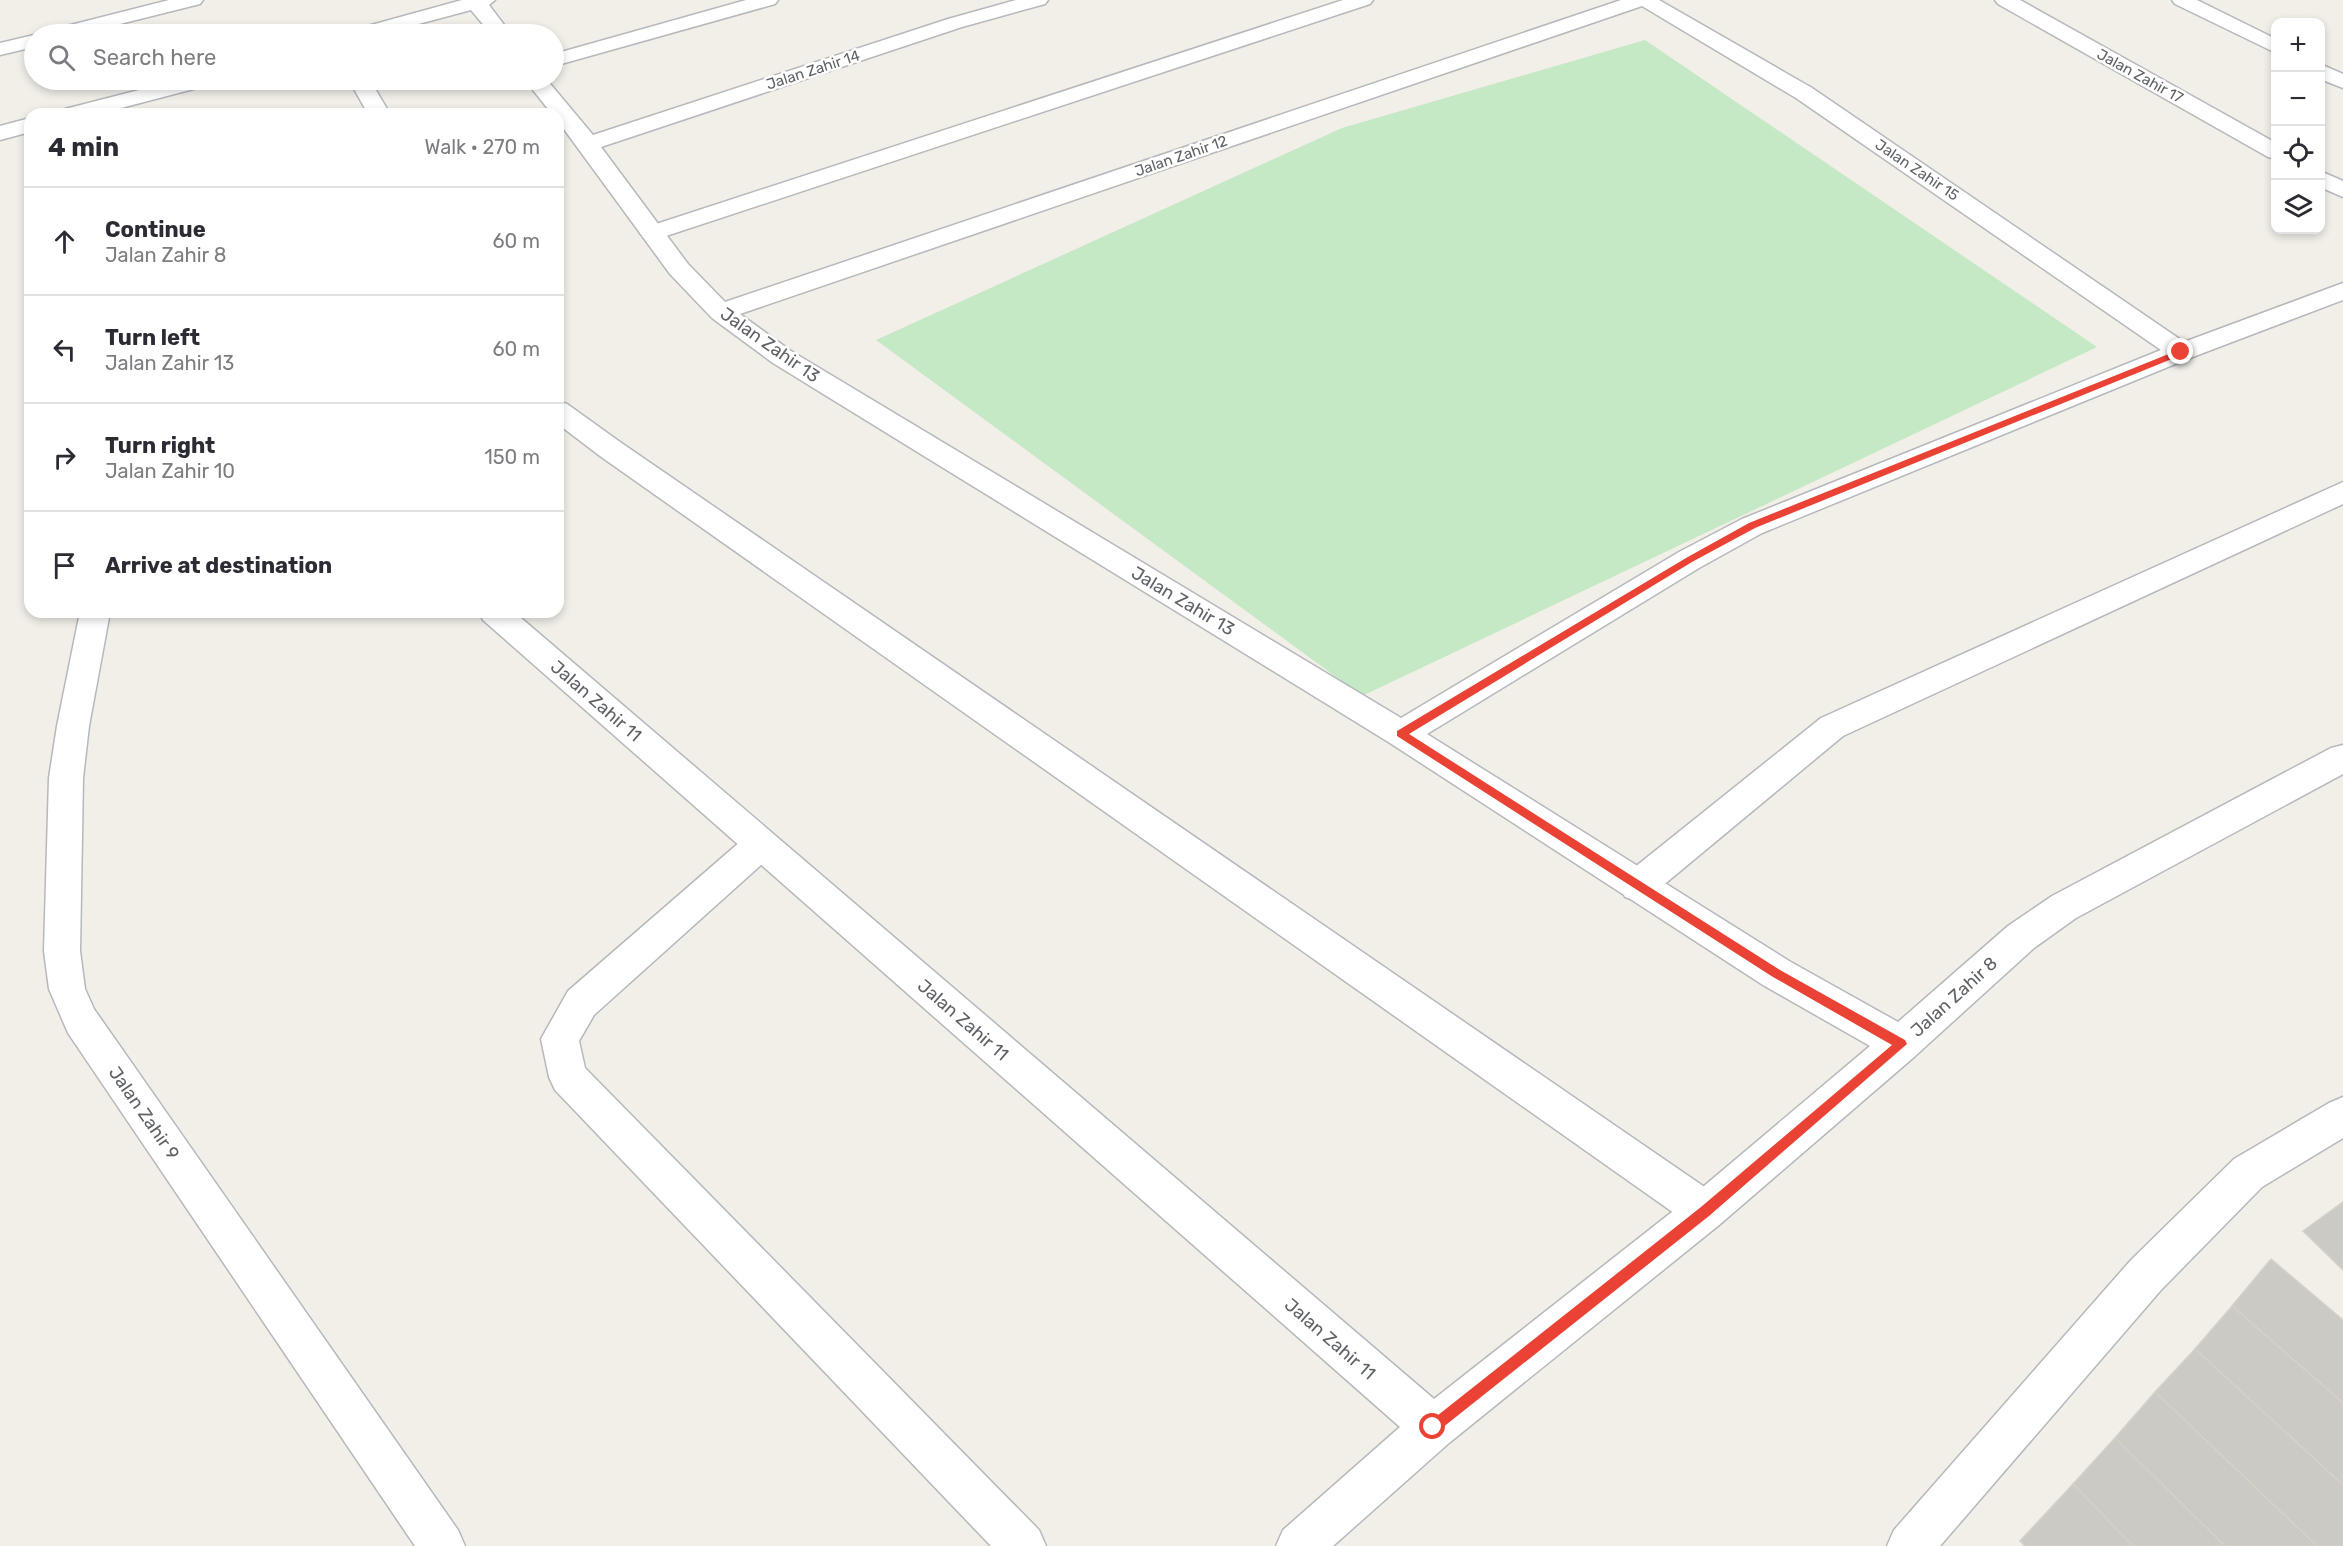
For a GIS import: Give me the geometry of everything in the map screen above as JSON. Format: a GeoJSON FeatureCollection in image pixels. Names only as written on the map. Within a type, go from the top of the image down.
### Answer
{"type":"FeatureCollection","features":[{"type":"Feature","properties":{"kind":"street"},"geometry":{"type":"LineString","coordinates":[[98,24],[193,0]]}},
{"type":"Feature","properties":{"kind":"street"},"geometry":{"type":"LineString","coordinates":[[564,57],[768,0]]}},
{"type":"Feature","properties":{"kind":"street","name":"Jalan Zahir 14"},"geometry":{"type":"LineString","coordinates":[[588,144],[955,23],[1038,0]]}},
{"type":"Feature","properties":{"kind":"street"},"geometry":{"type":"LineString","coordinates":[[652,233],[1363,0]]}},
{"type":"Feature","properties":{"kind":"street","name":"Jalan Zahir 12"},"geometry":{"type":"LineString","coordinates":[[722,312],[1641,0]]}},
{"type":"Feature","properties":{"kind":"street","name":"Jalan Zahir 15"},"geometry":{"type":"LineString","coordinates":[[1646,0],[1804,93],[2181,352]]}},
{"type":"Feature","properties":{"kind":"street","name":"Jalan Zahir 17"},"geometry":{"type":"LineString","coordinates":[[2006,0],[2271,149]]}},
{"type":"Feature","properties":{"kind":"street"},"geometry":{"type":"LineString","coordinates":[[2182,0],[2271,45]]}},
{"type":"Feature","properties":{"kind":"street"},"geometry":{"type":"LineString","coordinates":[[396,24],[479,1],[494,24]]}},
{"type":"Feature","properties":{"kind":"street"},"geometry":{"type":"LineString","coordinates":[[0,49],[24,43]]}},
{"type":"Feature","properties":{"kind":"street"},"geometry":{"type":"LineString","coordinates":[[2324,72],[2343,82]]}},
{"type":"Feature","properties":{"kind":"street"},"geometry":{"type":"LineString","coordinates":[[118,108],[156,103],[181,90]]}},
{"type":"Feature","properties":{"kind":"street"},"geometry":{"type":"LineString","coordinates":[[366,90],[376,108]]}},
{"type":"Feature","properties":{"kind":"street","name":"Jalan Zahir 13"},"geometry":{"type":"LineString","coordinates":[[544,90],[559,108]]}},
{"type":"Feature","properties":{"kind":"street","name":"Jalan Zahir 13"},"geometry":{"type":"LineString","coordinates":[[564,114],[588,144],[678,270],[722,312],[782,357],[1401,734],[1776,973],[1901,1044]]}},
{"type":"Feature","properties":{"kind":"street"},"geometry":{"type":"LineString","coordinates":[[0,133],[24,127]]}},
{"type":"Feature","properties":{"kind":"street"},"geometry":{"type":"LineString","coordinates":[[2324,180],[2343,190]]}},
{"type":"Feature","properties":{"kind":"street"},"geometry":{"type":"LineString","coordinates":[[1401,734],[1689,560],[1752,526],[2181,352],[2343,291]]}},
{"type":"Feature","properties":{"kind":"street"},"geometry":{"type":"LineString","coordinates":[[564,414],[610,449],[1705,1211]]}},
{"type":"Feature","properties":{"kind":"street"},"geometry":{"type":"LineString","coordinates":[[1637,886],[1832,728],[2343,492]]}},
{"type":"Feature","properties":{"kind":"street","name":"Jalan Zahir 9"},"geometry":{"type":"LineString","coordinates":[[94,618],[73,726],[66,778],[62,951],[68,988],[81,1021],[442,1546]]}},
{"type":"Feature","properties":{"kind":"street","name":"Jalan Zahir 11"},"geometry":{"type":"LineString","coordinates":[[501,618],[1433,1427]]}},
{"type":"Feature","properties":{"kind":"street","name":"Jalan Zahir 8"},"geometry":{"type":"LineString","coordinates":[[1299,1546],[1433,1427],[1705,1211],[1901,1044],[2020,937],[2064,907],[2343,758]]}},
{"type":"Feature","properties":{"kind":"street"},"geometry":{"type":"LineString","coordinates":[[760,844],[581,1003],[560,1039],[568,1077],[1023,1546]]}},
{"type":"Feature","properties":{"kind":"street"},"geometry":{"type":"LineString","coordinates":[[1910,1546],[2146,1275],[2248,1173],[2343,1116]]}},
{"type":"Feature","properties":{"kind":"green space"},"geometry":{"type":"Polygon","coordinates":[[[1645,40],[2097,347],[1362,696],[876,340],[1342,128],[1645,40]]]}},
{"type":"Feature","properties":{"kind":"building"},"geometry":{"type":"Polygon","coordinates":[[[2343,1202],[2343,1270],[2303,1231],[2343,1202]]]}},
{"type":"Feature","properties":{"kind":"building"},"geometry":{"type":"Polygon","coordinates":[[[2271,1259],[2343,1320],[2343,1403],[2232,1306],[2271,1259]]]}},
{"type":"Feature","properties":{"kind":"building"},"geometry":{"type":"Polygon","coordinates":[[[2232,1306],[2343,1403],[2343,1485],[2195,1349],[2232,1306]]]}},
{"type":"Feature","properties":{"kind":"building"},"geometry":{"type":"Polygon","coordinates":[[[2195,1349],[2343,1485],[2343,1546],[2317,1546],[2155,1392],[2195,1349]]]}},
{"type":"Feature","properties":{"kind":"building"},"geometry":{"type":"Polygon","coordinates":[[[2155,1392],[2317,1546],[2225,1546],[2115,1438],[2155,1392]]]}},
{"type":"Feature","properties":{"kind":"building"},"geometry":{"type":"Polygon","coordinates":[[[2115,1438],[2225,1546],[2133,1546],[2073,1484],[2115,1438]]]}},
{"type":"Feature","properties":{"kind":"building"},"geometry":{"type":"Polygon","coordinates":[[[2073,1484],[2133,1546],[2025,1546],[2020,1541],[2073,1484]]]}},
{"type":"Feature","properties":{"kind":"route"},"geometry":{"type":"LineString","coordinates":[[1433,1427],[1705,1211],[1901,1044],[1776,973],[1401,734],[1689,560],[1752,526],[2181,352]]}}]}
